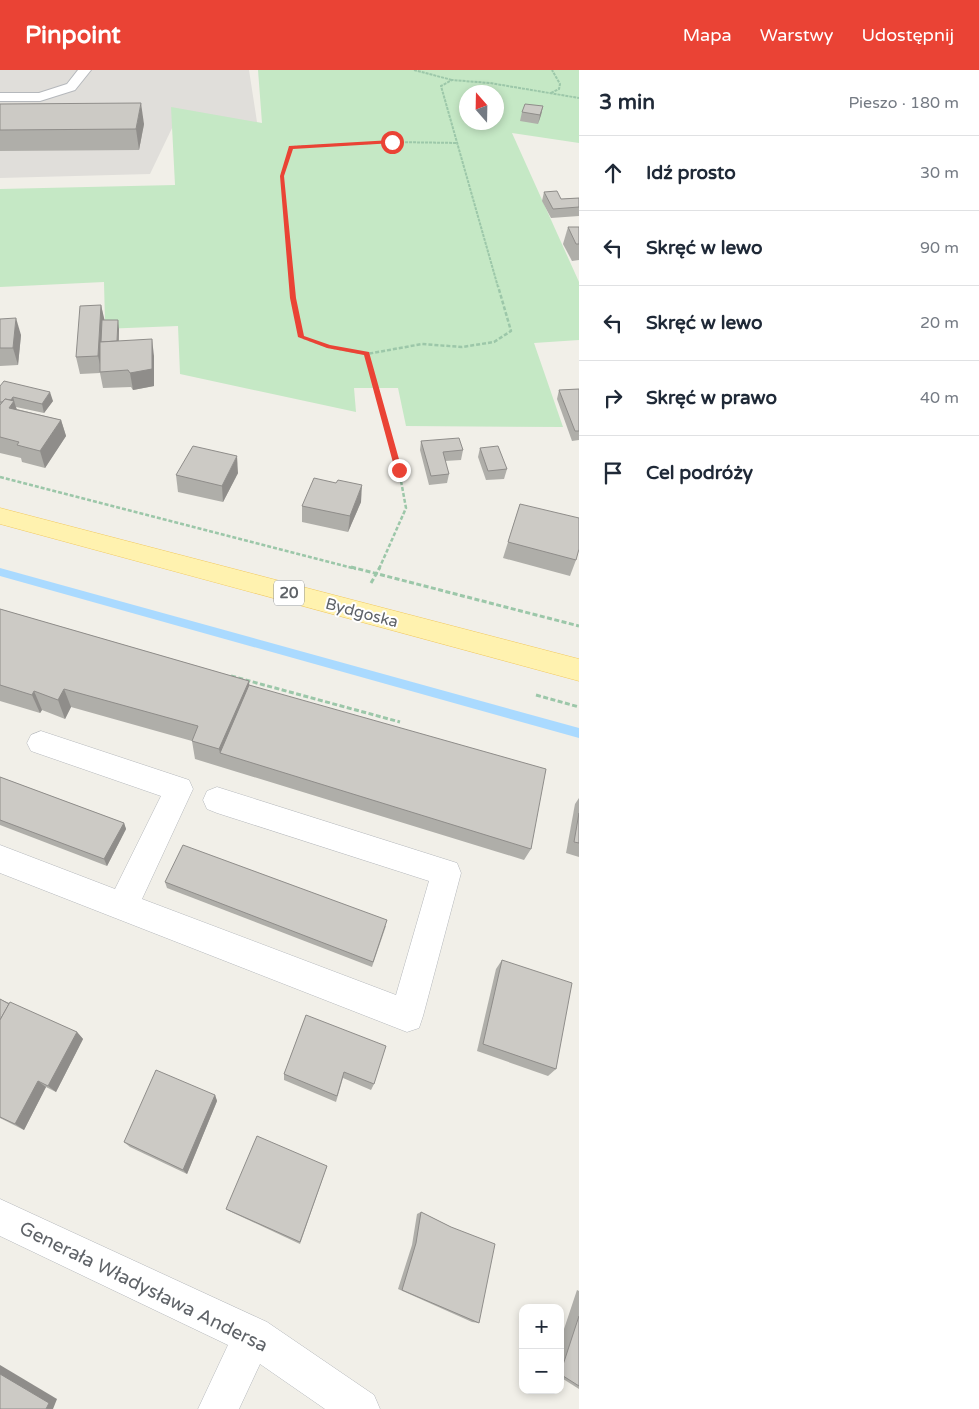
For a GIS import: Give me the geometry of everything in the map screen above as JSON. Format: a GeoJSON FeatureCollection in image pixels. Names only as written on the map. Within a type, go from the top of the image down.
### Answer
{"type":"FeatureCollection","features":[{"type":"Feature","properties":{"kind":"main road","name":"Bydgoska"},"geometry":{"type":"LineString","coordinates":[[0,516],[579,670]]}},
{"type":"Feature","properties":{"kind":"street"},"geometry":{"type":"LineString","coordinates":[[41,743],[179,789],[122,907]]}},
{"type":"Feature","properties":{"kind":"street"},"geometry":{"type":"LineString","coordinates":[[0,859],[407,1016],[446,873],[217,800]]}},
{"type":"Feature","properties":{"kind":"street","name":"Generała Władysława Andersa"},"geometry":{"type":"LineString","coordinates":[[0,1216],[253,1336],[360,1409]]}},
{"type":"Feature","properties":{"kind":"street"},"geometry":{"type":"LineString","coordinates":[[218,1409],[253,1336]]}},
{"type":"Feature","properties":{"kind":"lane"},"geometry":{"type":"LineString","coordinates":[[0,97],[40,97],[71,86],[86,70]]}},
{"type":"Feature","properties":{"kind":"path"},"geometry":{"type":"LineString","coordinates":[[414,70],[452,80],[490,83],[579,98]]}},
{"type":"Feature","properties":{"kind":"path"},"geometry":{"type":"LineString","coordinates":[[550,93],[558,89],[560,84],[552,70]]}},
{"type":"Feature","properties":{"kind":"path"},"geometry":{"type":"LineString","coordinates":[[452,80],[441,86],[458,143],[511,331],[494,342],[470,346],[422,344],[367,354],[329,347],[301,337],[293,298],[282,176],[291,147],[392,142],[458,143]]}},
{"type":"Feature","properties":{"kind":"path"},"geometry":{"type":"LineString","coordinates":[[353,610],[377,574],[406,508],[399,470],[367,354]]}},
{"type":"Feature","properties":{"kind":"path"},"geometry":{"type":"LineString","coordinates":[[0,477],[579,626]]}},
{"type":"Feature","properties":{"kind":"path"},"geometry":{"type":"LineString","coordinates":[[230,675],[400,722]]}},
{"type":"Feature","properties":{"kind":"shaded area"},"geometry":{"type":"Polygon","coordinates":[[[0,70],[249,70],[257,122],[173,126],[150,174],[0,178],[0,70]]]}},
{"type":"Feature","properties":{"kind":"green space"},"geometry":{"type":"Polygon","coordinates":[[[258,70],[579,70],[579,143],[512,133],[579,282],[579,340],[534,343],[563,427],[406,426],[398,388],[354,388],[356,412],[180,374],[178,326],[102,329],[105,323],[104,282],[0,287],[0,189],[175,185],[171,107],[262,123],[258,70]]]}},
{"type":"Feature","properties":{"kind":"building"},"geometry":{"type":"Polygon","coordinates":[[[141,103],[136,129],[0,130],[0,104],[141,103]]]}},
{"type":"Feature","properties":{"kind":"building"},"geometry":{"type":"Polygon","coordinates":[[[525,104],[543,106],[540,115],[522,112],[525,104]]]}},
{"type":"Feature","properties":{"kind":"building"},"geometry":{"type":"Polygon","coordinates":[[[557,191],[561,199],[579,198],[579,207],[553,209],[544,192],[557,191]]]}},
{"type":"Feature","properties":{"kind":"building"},"geometry":{"type":"Polygon","coordinates":[[[568,227],[579,227],[579,244],[576,244],[568,227]]]}},
{"type":"Feature","properties":{"kind":"building"},"geometry":{"type":"Polygon","coordinates":[[[101,305],[98,356],[76,357],[80,306],[101,305]]]}},
{"type":"Feature","properties":{"kind":"building"},"geometry":{"type":"Polygon","coordinates":[[[16,318],[13,348],[0,348],[0,319],[16,318]]]}},
{"type":"Feature","properties":{"kind":"building"},"geometry":{"type":"Polygon","coordinates":[[[102,320],[118,320],[117,341],[101,342],[102,320]]]}},
{"type":"Feature","properties":{"kind":"building"},"geometry":{"type":"Polygon","coordinates":[[[152,339],[152,369],[130,373],[128,370],[100,372],[100,342],[152,339]]]}},
{"type":"Feature","properties":{"kind":"building"},"geometry":{"type":"Polygon","coordinates":[[[4,381],[50,392],[42,404],[13,397],[11,400],[5,399],[0,402],[0,386],[4,381]]]}},
{"type":"Feature","properties":{"kind":"building"},"geometry":{"type":"Polygon","coordinates":[[[579,389],[579,431],[575,431],[559,390],[579,389]]]}},
{"type":"Feature","properties":{"kind":"building"},"geometry":{"type":"Polygon","coordinates":[[[5,399],[14,401],[9,408],[61,420],[40,451],[17,445],[19,442],[0,437],[0,405],[5,399]]]}},
{"type":"Feature","properties":{"kind":"building"},"geometry":{"type":"Polygon","coordinates":[[[459,438],[463,450],[443,452],[449,474],[431,476],[421,441],[459,438]]]}},
{"type":"Feature","properties":{"kind":"building"},"geometry":{"type":"Polygon","coordinates":[[[193,446],[237,456],[222,486],[176,475],[193,446]]]}},
{"type":"Feature","properties":{"kind":"building"},"geometry":{"type":"Polygon","coordinates":[[[498,446],[507,469],[488,471],[480,448],[498,446]]]}},
{"type":"Feature","properties":{"kind":"building"},"geometry":{"type":"Polygon","coordinates":[[[314,478],[336,483],[338,480],[362,485],[350,516],[302,506],[314,478]]]}},
{"type":"Feature","properties":{"kind":"building"},"geometry":{"type":"Polygon","coordinates":[[[520,504],[579,518],[579,549],[576,560],[508,542],[520,504]]]}},
{"type":"Feature","properties":{"kind":"building"},"geometry":{"type":"Polygon","coordinates":[[[0,609],[249,681],[219,749],[192,741],[198,726],[64,689],[58,700],[34,691],[32,695],[0,685],[0,609]]]}},
{"type":"Feature","properties":{"kind":"building"},"geometry":{"type":"Polygon","coordinates":[[[249,685],[546,769],[531,849],[220,753],[249,685]]]}},
{"type":"Feature","properties":{"kind":"building"},"geometry":{"type":"Polygon","coordinates":[[[0,777],[124,823],[104,859],[0,820],[0,777]]]}},
{"type":"Feature","properties":{"kind":"building"},"geometry":{"type":"Polygon","coordinates":[[[579,813],[579,843],[574,842],[579,813]]]}},
{"type":"Feature","properties":{"kind":"building"},"geometry":{"type":"Polygon","coordinates":[[[183,845],[387,920],[373,962],[165,882],[183,845]]]}},
{"type":"Feature","properties":{"kind":"building"},"geometry":{"type":"Polygon","coordinates":[[[502,960],[572,983],[556,1069],[483,1044],[502,960]]]}},
{"type":"Feature","properties":{"kind":"building"},"geometry":{"type":"Polygon","coordinates":[[[0,999],[9,1004],[0,1020],[0,999]]]}},
{"type":"Feature","properties":{"kind":"building"},"geometry":{"type":"Polygon","coordinates":[[[10,1002],[77,1032],[48,1086],[38,1081],[15,1124],[0,1117],[0,1020],[10,1002]]]}},
{"type":"Feature","properties":{"kind":"building"},"geometry":{"type":"Polygon","coordinates":[[[306,1015],[386,1046],[374,1084],[344,1072],[337,1096],[284,1074],[306,1015]]]}},
{"type":"Feature","properties":{"kind":"building"},"geometry":{"type":"Polygon","coordinates":[[[156,1070],[215,1095],[183,1170],[124,1142],[156,1070]]]}},
{"type":"Feature","properties":{"kind":"building"},"geometry":{"type":"Polygon","coordinates":[[[257,1136],[327,1166],[300,1242],[226,1209],[257,1136]]]}},
{"type":"Feature","properties":{"kind":"building"},"geometry":{"type":"Polygon","coordinates":[[[421,1212],[451,1227],[495,1244],[479,1323],[402,1290],[416,1243],[421,1212]]]}},
{"type":"Feature","properties":{"kind":"building"},"geometry":{"type":"Polygon","coordinates":[[[579,1316],[579,1386],[564,1377],[564,1362],[579,1316]]]}},
{"type":"Feature","properties":{"kind":"building"},"geometry":{"type":"Polygon","coordinates":[[[0,1374],[49,1403],[46,1409],[0,1409],[0,1374]]]}},
{"type":"Feature","properties":{"kind":"waterway"},"geometry":{"type":"LineString","coordinates":[[0,572],[579,733]]}},
{"type":"Feature","properties":{"kind":"route"},"geometry":{"type":"LineString","coordinates":[[392,142],[291,147],[282,176],[293,298],[301,337],[329,347],[367,354],[399,470]]}}]}
